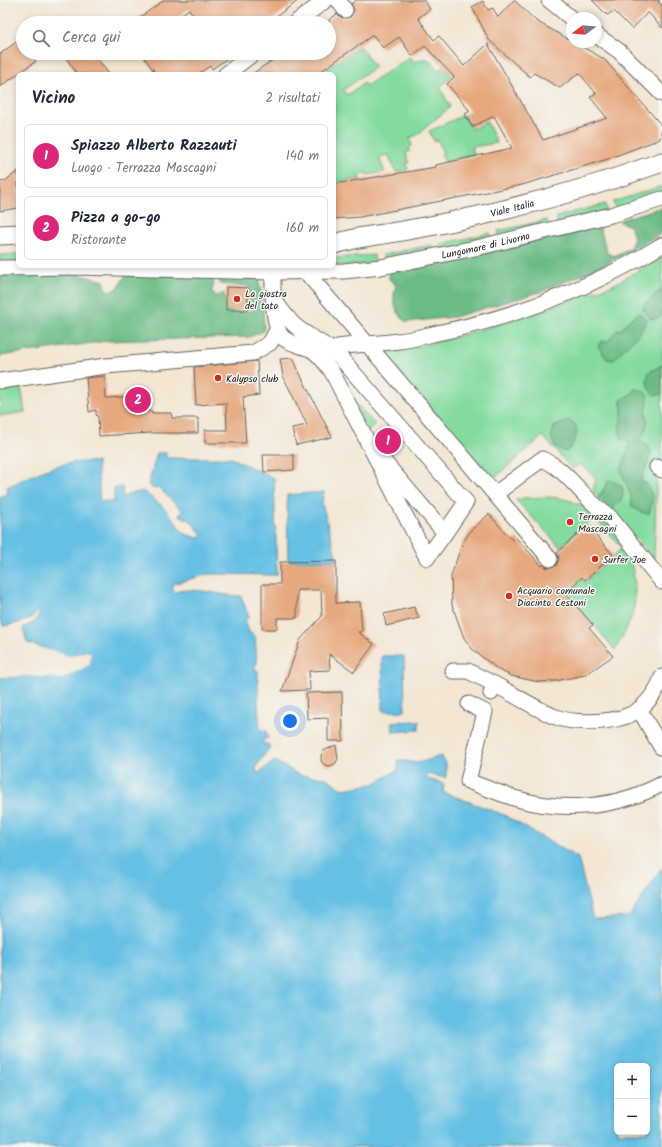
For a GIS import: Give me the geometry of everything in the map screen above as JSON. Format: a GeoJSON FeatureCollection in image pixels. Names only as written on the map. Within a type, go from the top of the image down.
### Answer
{"type":"FeatureCollection","features":[{"type":"Feature","properties":{"kind":"main road","name":"Viale Italia"},"geometry":{"type":"LineString","coordinates":[[336,244],[521,206],[558,197],[662,162]]}},
{"type":"Feature","properties":{"kind":"main road"},"geometry":{"type":"LineString","coordinates":[[0,235],[16,234]]}},
{"type":"Feature","properties":{"kind":"main road","name":"Viale Italia"},"geometry":{"type":"LineString","coordinates":[[336,234],[358,238]]}},
{"type":"Feature","properties":{"kind":"street"},"geometry":{"type":"LineString","coordinates":[[304,16],[326,0]]}},
{"type":"Feature","properties":{"kind":"street"},"geometry":{"type":"LineString","coordinates":[[549,0],[566,13]]}},
{"type":"Feature","properties":{"kind":"street"},"geometry":{"type":"LineString","coordinates":[[602,39],[620,51],[662,94]]}},
{"type":"Feature","properties":{"kind":"street"},"geometry":{"type":"LineString","coordinates":[[229,72],[245,60]]}},
{"type":"Feature","properties":{"kind":"street","name":"Lungomare di Livorno"},"geometry":{"type":"LineString","coordinates":[[172,268],[273,269],[306,272],[352,270],[412,262],[590,220],[662,199]]}},
{"type":"Feature","properties":{"kind":"street"},"geometry":{"type":"LineString","coordinates":[[338,352],[365,343],[398,342],[462,328],[542,303],[599,280],[662,245]]}},
{"type":"Feature","properties":{"kind":"street","name":"Lungomare di Livorno"},"geometry":{"type":"LineString","coordinates":[[0,268],[16,268]]}},
{"type":"Feature","properties":{"kind":"street"},"geometry":{"type":"LineString","coordinates":[[273,269],[274,300],[281,335]]}},
{"type":"Feature","properties":{"kind":"street"},"geometry":{"type":"LineString","coordinates":[[306,272],[550,558]]}},
{"type":"Feature","properties":{"kind":"street"},"geometry":{"type":"LineString","coordinates":[[274,300],[298,329],[338,352],[466,502],[427,558],[333,374],[319,356],[281,335]]}},
{"type":"Feature","properties":{"kind":"street"},"geometry":{"type":"LineString","coordinates":[[0,381],[106,366],[253,353],[281,335],[296,338],[298,329]]}},
{"type":"Feature","properties":{"kind":"street"},"geometry":{"type":"LineString","coordinates":[[368,443],[445,533]]}},
{"type":"Feature","properties":{"kind":"street"},"geometry":{"type":"LineString","coordinates":[[495,494],[542,459],[553,463],[599,510],[609,516],[662,582]]}},
{"type":"Feature","properties":{"kind":"street"},"geometry":{"type":"LineString","coordinates":[[453,672],[468,671],[492,691],[554,716],[570,720],[599,721],[620,718],[639,709],[653,696],[662,677]]}},
{"type":"Feature","properties":{"kind":"street"},"geometry":{"type":"LineString","coordinates":[[492,691],[485,712],[468,781],[515,799],[560,806],[596,806],[648,792],[662,784]]}},
{"type":"Feature","properties":{"kind":"street"},"geometry":{"type":"LineString","coordinates":[[469,704],[485,712]]}},
{"type":"Feature","properties":{"kind":"street"},"geometry":{"type":"LineString","coordinates":[[639,709],[662,747]]}},
{"type":"Feature","properties":{"kind":"green space"},"geometry":{"type":"Polygon","coordinates":[[[360,46],[375,67],[343,90],[347,95],[364,83],[366,86],[410,57],[415,62],[426,58],[439,70],[443,67],[452,76],[440,87],[450,107],[417,135],[410,138],[412,146],[409,148],[410,151],[406,153],[409,163],[406,164],[408,170],[396,172],[388,154],[379,158],[385,172],[368,175],[367,173],[359,175],[360,179],[336,182],[336,72],[323,72],[360,46]]]}},
{"type":"Feature","properties":{"kind":"green space"},"geometry":{"type":"Polygon","coordinates":[[[464,115],[472,129],[487,122],[497,143],[472,147],[474,154],[445,162],[441,154],[443,153],[438,140],[434,141],[429,131],[464,115]]]}},
{"type":"Feature","properties":{"kind":"green space"},"geometry":{"type":"Polygon","coordinates":[[[662,186],[662,194],[616,210],[613,202],[662,186]]]}},
{"type":"Feature","properties":{"kind":"green space"},"geometry":{"type":"Polygon","coordinates":[[[605,204],[607,212],[558,225],[556,217],[605,204]]]}},
{"type":"Feature","properties":{"kind":"green space"},"geometry":{"type":"Polygon","coordinates":[[[662,207],[662,233],[600,267],[540,292],[454,317],[406,322],[399,314],[395,305],[394,296],[396,285],[389,279],[389,274],[400,266],[413,269],[556,232],[600,228],[607,253],[614,256],[630,248],[634,238],[630,226],[620,222],[620,220],[662,207]]]}},
{"type":"Feature","properties":{"kind":"green space"},"geometry":{"type":"Polygon","coordinates":[[[547,220],[549,227],[499,238],[498,231],[547,220]]]}},
{"type":"Feature","properties":{"kind":"green space"},"geometry":{"type":"Polygon","coordinates":[[[490,233],[492,241],[442,252],[441,244],[490,233]]]}},
{"type":"Feature","properties":{"kind":"green space"},"geometry":{"type":"Polygon","coordinates":[[[432,245],[434,253],[384,262],[383,255],[432,245]]]}},
{"type":"Feature","properties":{"kind":"green space"},"geometry":{"type":"Polygon","coordinates":[[[16,254],[16,263],[0,264],[0,255],[16,254]]]}},
{"type":"Feature","properties":{"kind":"green space"},"geometry":{"type":"Polygon","coordinates":[[[374,255],[375,264],[336,266],[336,258],[374,255]]]}},
{"type":"Feature","properties":{"kind":"green space"},"geometry":{"type":"Polygon","coordinates":[[[662,257],[662,463],[657,467],[654,559],[593,491],[596,478],[580,464],[572,469],[543,436],[493,479],[384,354],[438,342],[545,310],[615,284],[662,257]]]}},
{"type":"Feature","properties":{"kind":"green space"},"geometry":{"type":"Polygon","coordinates":[[[68,272],[104,281],[107,291],[117,289],[126,275],[212,275],[214,284],[211,293],[217,296],[224,293],[228,311],[250,312],[249,286],[220,284],[217,276],[261,276],[259,283],[263,300],[264,331],[249,337],[107,341],[0,356],[0,274],[68,272]]]}},
{"type":"Feature","properties":{"kind":"green space"},"geometry":{"type":"Polygon","coordinates":[[[662,289],[662,313],[659,318],[651,319],[643,309],[644,305],[662,289]]]}},
{"type":"Feature","properties":{"kind":"green space"},"geometry":{"type":"Polygon","coordinates":[[[639,313],[647,320],[644,326],[614,360],[607,359],[598,346],[601,341],[607,342],[617,330],[622,329],[628,321],[639,313]]]}},
{"type":"Feature","properties":{"kind":"green space"},"geometry":{"type":"Polygon","coordinates":[[[662,365],[662,394],[655,395],[648,387],[648,375],[649,372],[662,365]]]}},
{"type":"Feature","properties":{"kind":"green space"},"geometry":{"type":"Polygon","coordinates":[[[21,387],[25,412],[0,416],[0,391],[21,387]]]}},
{"type":"Feature","properties":{"kind":"green space"},"geometry":{"type":"Polygon","coordinates":[[[634,389],[644,391],[648,397],[646,414],[647,426],[640,441],[649,446],[651,454],[641,481],[647,484],[653,498],[649,514],[632,507],[631,496],[621,471],[630,443],[621,438],[620,434],[622,411],[621,400],[634,392],[634,389]]]}},
{"type":"Feature","properties":{"kind":"green space"},"geometry":{"type":"Polygon","coordinates":[[[351,397],[375,425],[368,432],[351,397]]]}},
{"type":"Feature","properties":{"kind":"green space"},"geometry":{"type":"Polygon","coordinates":[[[569,420],[574,423],[577,431],[572,445],[566,452],[555,447],[551,437],[554,427],[569,420]]]}},
{"type":"Feature","properties":{"kind":"green space"},"geometry":{"type":"Polygon","coordinates":[[[609,480],[622,486],[623,490],[621,500],[611,509],[598,499],[609,480]]]}},
{"type":"Feature","properties":{"kind":"green space"},"geometry":{"type":"Polygon","coordinates":[[[554,497],[574,502],[589,509],[602,518],[622,543],[629,558],[633,573],[635,602],[631,619],[615,650],[567,593],[582,579],[585,582],[622,548],[594,517],[560,547],[516,500],[524,498],[554,497]]]}},
{"type":"Feature","properties":{"kind":"water"},"geometry":{"type":"Polygon","coordinates":[[[157,453],[166,453],[166,458],[231,458],[274,478],[277,575],[208,574],[173,584],[173,590],[175,592],[192,590],[241,596],[249,617],[245,621],[249,632],[255,637],[257,664],[254,665],[258,671],[260,730],[266,731],[268,738],[263,740],[263,744],[268,744],[270,747],[256,767],[257,774],[275,761],[299,775],[326,778],[343,789],[373,784],[398,770],[398,760],[418,763],[441,756],[446,763],[446,778],[427,774],[425,778],[444,784],[443,792],[504,815],[578,858],[593,919],[629,917],[662,868],[662,1147],[0,1147],[0,678],[27,676],[63,679],[90,665],[91,654],[87,651],[70,656],[27,643],[23,628],[35,622],[40,612],[38,611],[27,620],[3,626],[0,617],[0,497],[7,494],[7,487],[50,468],[72,463],[97,462],[100,501],[114,502],[114,488],[122,487],[123,498],[129,494],[143,491],[165,508],[183,531],[199,538],[202,535],[191,521],[179,515],[183,511],[158,487],[154,489],[148,485],[157,453]]]}},
{"type":"Feature","properties":{"kind":"water"},"geometry":{"type":"Polygon","coordinates":[[[324,492],[322,503],[337,560],[288,561],[287,495],[324,492]]]}},
{"type":"Feature","properties":{"kind":"water"},"geometry":{"type":"Polygon","coordinates":[[[382,656],[404,656],[405,711],[383,711],[382,656]]]}},
{"type":"Feature","properties":{"kind":"water"},"geometry":{"type":"Polygon","coordinates":[[[419,721],[419,730],[393,732],[392,722],[419,721]]]}},
{"type":"Feature","properties":{"kind":"pier"},"geometry":{"type":"Polygon","coordinates":[[[42,647],[70,656],[87,651],[91,654],[90,665],[63,679],[27,676],[0,678],[27,674],[63,677],[88,664],[89,655],[87,653],[70,658],[42,647]]]}},
{"type":"Feature","properties":{"kind":"building"},"geometry":{"type":"Polygon","coordinates":[[[164,0],[299,0],[277,16],[194,16],[189,9],[179,16],[142,16],[164,0]]]}},
{"type":"Feature","properties":{"kind":"building"},"geometry":{"type":"Polygon","coordinates":[[[356,0],[424,0],[430,9],[418,18],[434,40],[439,36],[464,66],[488,44],[543,140],[607,118],[590,97],[596,93],[579,73],[560,88],[534,73],[530,77],[489,40],[472,7],[483,1],[488,10],[493,8],[498,17],[514,0],[536,21],[566,38],[566,48],[584,48],[604,59],[662,126],[660,139],[605,160],[522,185],[360,217],[336,219],[336,184],[436,167],[436,165],[512,148],[494,116],[472,127],[465,114],[470,111],[447,84],[454,77],[425,46],[412,56],[399,37],[383,48],[373,35],[320,72],[255,72],[273,60],[336,60],[336,16],[334,16],[337,14],[342,18],[350,17],[354,10],[351,4],[356,0]]]}},
{"type":"Feature","properties":{"kind":"building"},"geometry":{"type":"Polygon","coordinates":[[[592,0],[660,0],[658,2],[662,5],[662,28],[648,12],[632,29],[614,11],[607,15],[592,0]]]}},
{"type":"Feature","properties":{"kind":"building"},"geometry":{"type":"Polygon","coordinates":[[[16,42],[16,60],[36,61],[21,72],[16,72],[16,75],[0,87],[0,54],[16,42]]]}},
{"type":"Feature","properties":{"kind":"building"},"geometry":{"type":"Polygon","coordinates":[[[68,60],[98,60],[107,72],[76,72],[68,60]]]}},
{"type":"Feature","properties":{"kind":"building"},"geometry":{"type":"Polygon","coordinates":[[[146,60],[225,60],[212,69],[210,66],[201,72],[155,72],[146,60]]]}},
{"type":"Feature","properties":{"kind":"building"},"geometry":{"type":"Polygon","coordinates":[[[16,173],[16,208],[0,211],[0,182],[5,181],[16,173]]]}},
{"type":"Feature","properties":{"kind":"building","name":"La giostra del tato"},"geometry":{"type":"Polygon","coordinates":[[[226,287],[248,288],[248,310],[226,310],[226,287]]]}},
{"type":"Feature","properties":{"kind":"building"},"geometry":{"type":"Polygon","coordinates":[[[293,358],[332,437],[296,445],[292,428],[307,425],[283,376],[280,359],[293,358]]]}},
{"type":"Feature","properties":{"kind":"building"},"geometry":{"type":"Polygon","coordinates":[[[257,361],[259,395],[243,397],[246,443],[205,443],[205,430],[227,430],[226,403],[196,405],[194,367],[257,361]]]}},
{"type":"Feature","properties":{"kind":"building"},"geometry":{"type":"Polygon","coordinates":[[[105,376],[106,398],[141,396],[142,411],[152,411],[152,413],[171,413],[172,418],[198,418],[198,433],[151,433],[99,436],[96,410],[89,412],[86,378],[105,376]]]}},
{"type":"Feature","properties":{"kind":"building"},"geometry":{"type":"Polygon","coordinates":[[[263,455],[294,455],[294,470],[264,472],[263,455]]]}},
{"type":"Feature","properties":{"kind":"building","name":"Acquario comunale Diacinto Cestoni"},"geometry":{"type":"Polygon","coordinates":[[[489,514],[513,541],[516,538],[542,566],[543,565],[547,568],[556,566],[559,558],[557,553],[587,525],[613,555],[585,580],[582,577],[565,593],[593,625],[589,628],[613,656],[585,675],[555,681],[539,682],[511,676],[499,670],[473,650],[464,638],[452,605],[451,576],[462,544],[471,530],[489,514]]]}},
{"type":"Feature","properties":{"kind":"building"},"geometry":{"type":"Polygon","coordinates":[[[336,561],[336,603],[360,602],[362,632],[358,632],[374,644],[354,672],[329,654],[330,670],[309,671],[310,690],[282,691],[300,640],[322,616],[321,590],[297,590],[297,618],[277,618],[277,629],[262,629],[262,584],[280,584],[280,562],[336,561]]]}},
{"type":"Feature","properties":{"kind":"building"},"geometry":{"type":"Polygon","coordinates":[[[414,607],[419,618],[386,626],[384,614],[414,607]]]}},
{"type":"Feature","properties":{"kind":"building"},"geometry":{"type":"Polygon","coordinates":[[[342,692],[343,741],[328,741],[328,718],[307,719],[306,693],[342,692]]]}},
{"type":"Feature","properties":{"kind":"building"},"geometry":{"type":"Polygon","coordinates":[[[336,745],[338,759],[335,764],[330,766],[325,765],[321,761],[323,751],[336,745]]]}},
{"type":"Feature","properties":{"kind":"place","name":"La giostra del tato"},"geometry":{"type":"Point","coordinates":[237,299]}},
{"type":"Feature","properties":{"kind":"place","name":"Kalypso club"},"geometry":{"type":"Point","coordinates":[218,378]}},
{"type":"Feature","properties":{"kind":"place","name":"Pizza a go-go"},"geometry":{"type":"Point","coordinates":[138,400]}},
{"type":"Feature","properties":{"kind":"place","name":"Spiazzo Alberto Razzauti"},"geometry":{"type":"Point","coordinates":[388,441]}},
{"type":"Feature","properties":{"kind":"place","name":"Terrazza Mascagni"},"geometry":{"type":"Point","coordinates":[570,522]}},
{"type":"Feature","properties":{"kind":"place","name":"Surfer Joe"},"geometry":{"type":"Point","coordinates":[595,559]}},
{"type":"Feature","properties":{"kind":"place","name":"Acquario comunale Diacinto Cestoni"},"geometry":{"type":"Point","coordinates":[509,596]}}]}
